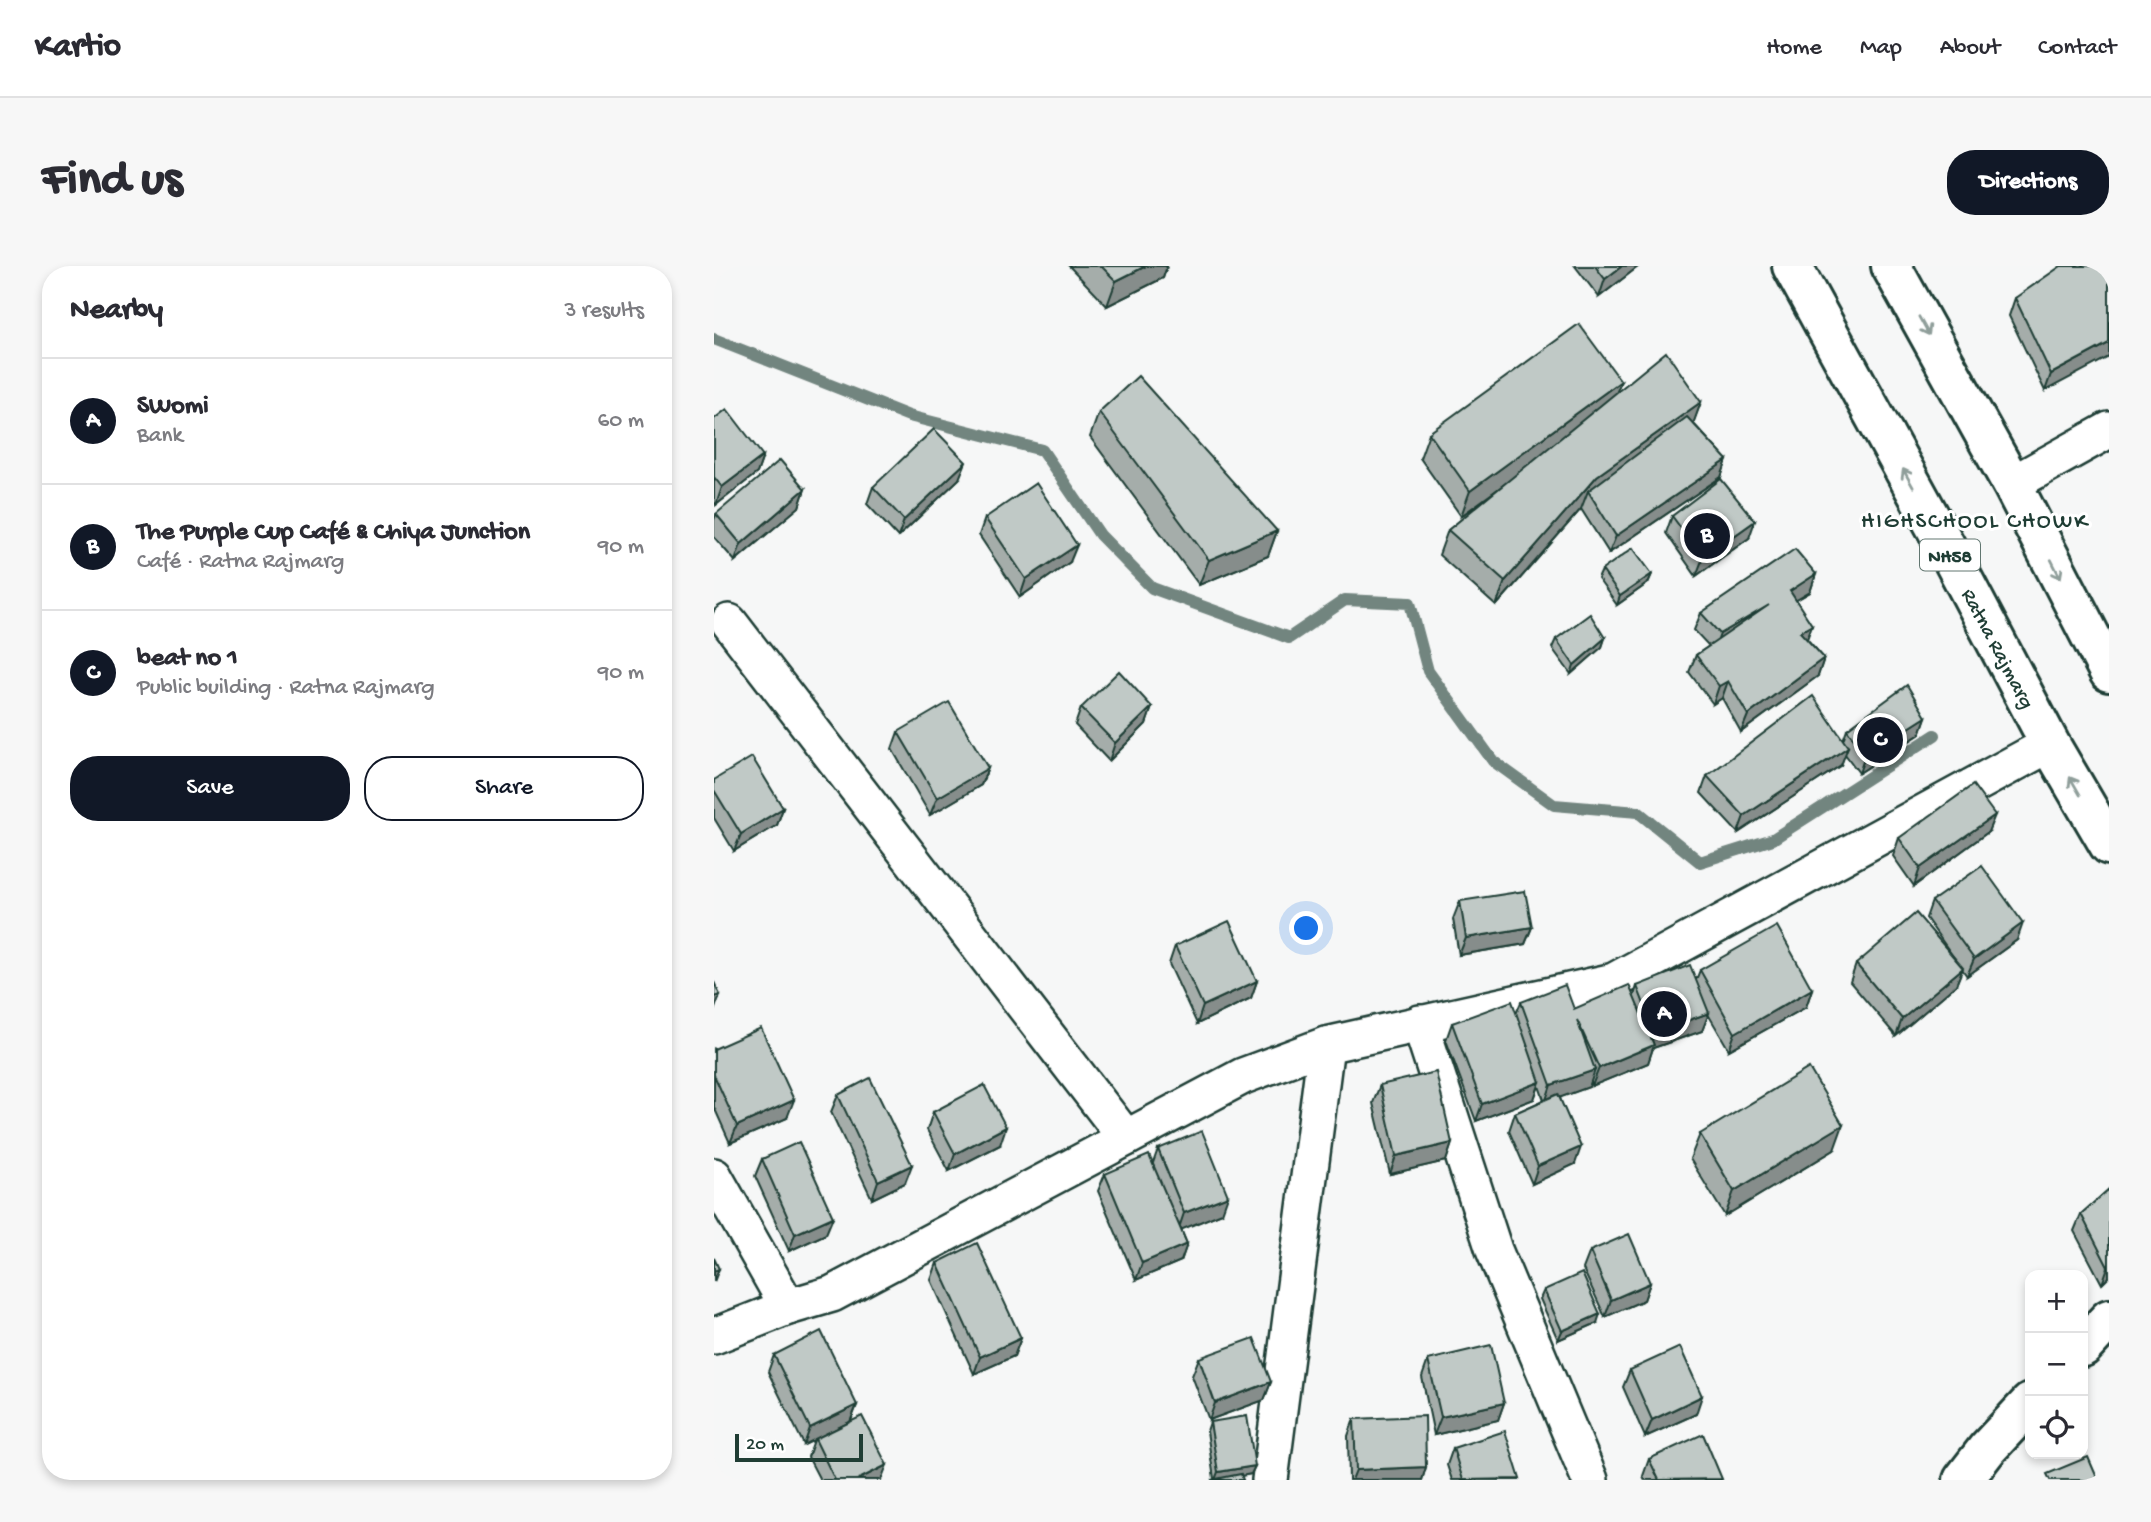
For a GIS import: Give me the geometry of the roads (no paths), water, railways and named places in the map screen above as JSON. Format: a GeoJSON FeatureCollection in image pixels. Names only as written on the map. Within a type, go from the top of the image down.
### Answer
{"type":"FeatureCollection","features":[{"type":"Feature","properties":{"kind":"main road","name":"Ratna Rajmarg"},"geometry":{"type":"LineString","coordinates":[[1792,266],[1936,528],[2050,744],[2109,845]]}},
{"type":"Feature","properties":{"kind":"main road"},"geometry":{"type":"LineString","coordinates":[[1891,266],[2012,484],[2109,672]]}},
{"type":"Feature","properties":{"kind":"main road"},"geometry":{"type":"LineString","coordinates":[[2088,1342],[2109,1319]]}},
{"type":"Feature","properties":{"kind":"main road"},"geometry":{"type":"LineString","coordinates":[[1963,1480],[1987,1449],[2025,1408]]}},
{"type":"Feature","properties":{"kind":"street"},"geometry":{"type":"LineString","coordinates":[[2012,484],[2109,430]]}},
{"type":"Feature","properties":{"kind":"street"},"geometry":{"type":"LineString","coordinates":[[729,622],[1126,1138]]}},
{"type":"Feature","properties":{"kind":"street"},"geometry":{"type":"LineString","coordinates":[[714,1336],[788,1307],[832,1294],[1243,1076],[1326,1045],[1615,981],[2050,744]]}},
{"type":"Feature","properties":{"kind":"street"},"geometry":{"type":"LineString","coordinates":[[1420,1023],[1493,1250],[1590,1480]]}},
{"type":"Feature","properties":{"kind":"street"},"geometry":{"type":"LineString","coordinates":[[1270,1480],[1326,1045]]}},
{"type":"Feature","properties":{"kind":"street"},"geometry":{"type":"LineString","coordinates":[[714,1176],[788,1307]]}},
{"type":"Feature","properties":{"kind":"waterway"},"geometry":{"type":"LineString","coordinates":[[714,339],[909,416],[1042,450],[1100,535],[1152,588],[1289,638],[1345,600],[1410,603],[1428,671],[1493,761],[1554,805],[1638,812],[1700,862],[1773,839],[1935,735]]}},
{"type":"Feature","properties":{"kind":"place","name":"The Purple Cup Café & Chiya Junction"},"geometry":{"type":"Point","coordinates":[1707,536]}},
{"type":"Feature","properties":{"kind":"place","name":"beat no 1"},"geometry":{"type":"Point","coordinates":[1880,740]}},
{"type":"Feature","properties":{"kind":"place","name":"SWomi"},"geometry":{"type":"Point","coordinates":[1664,1014]}},
{"type":"Feature","properties":{"kind":"district","name":"HIGHSCHOOL CHOWK"},"geometry":{"type":"Point","coordinates":[1975,519]}}]}
